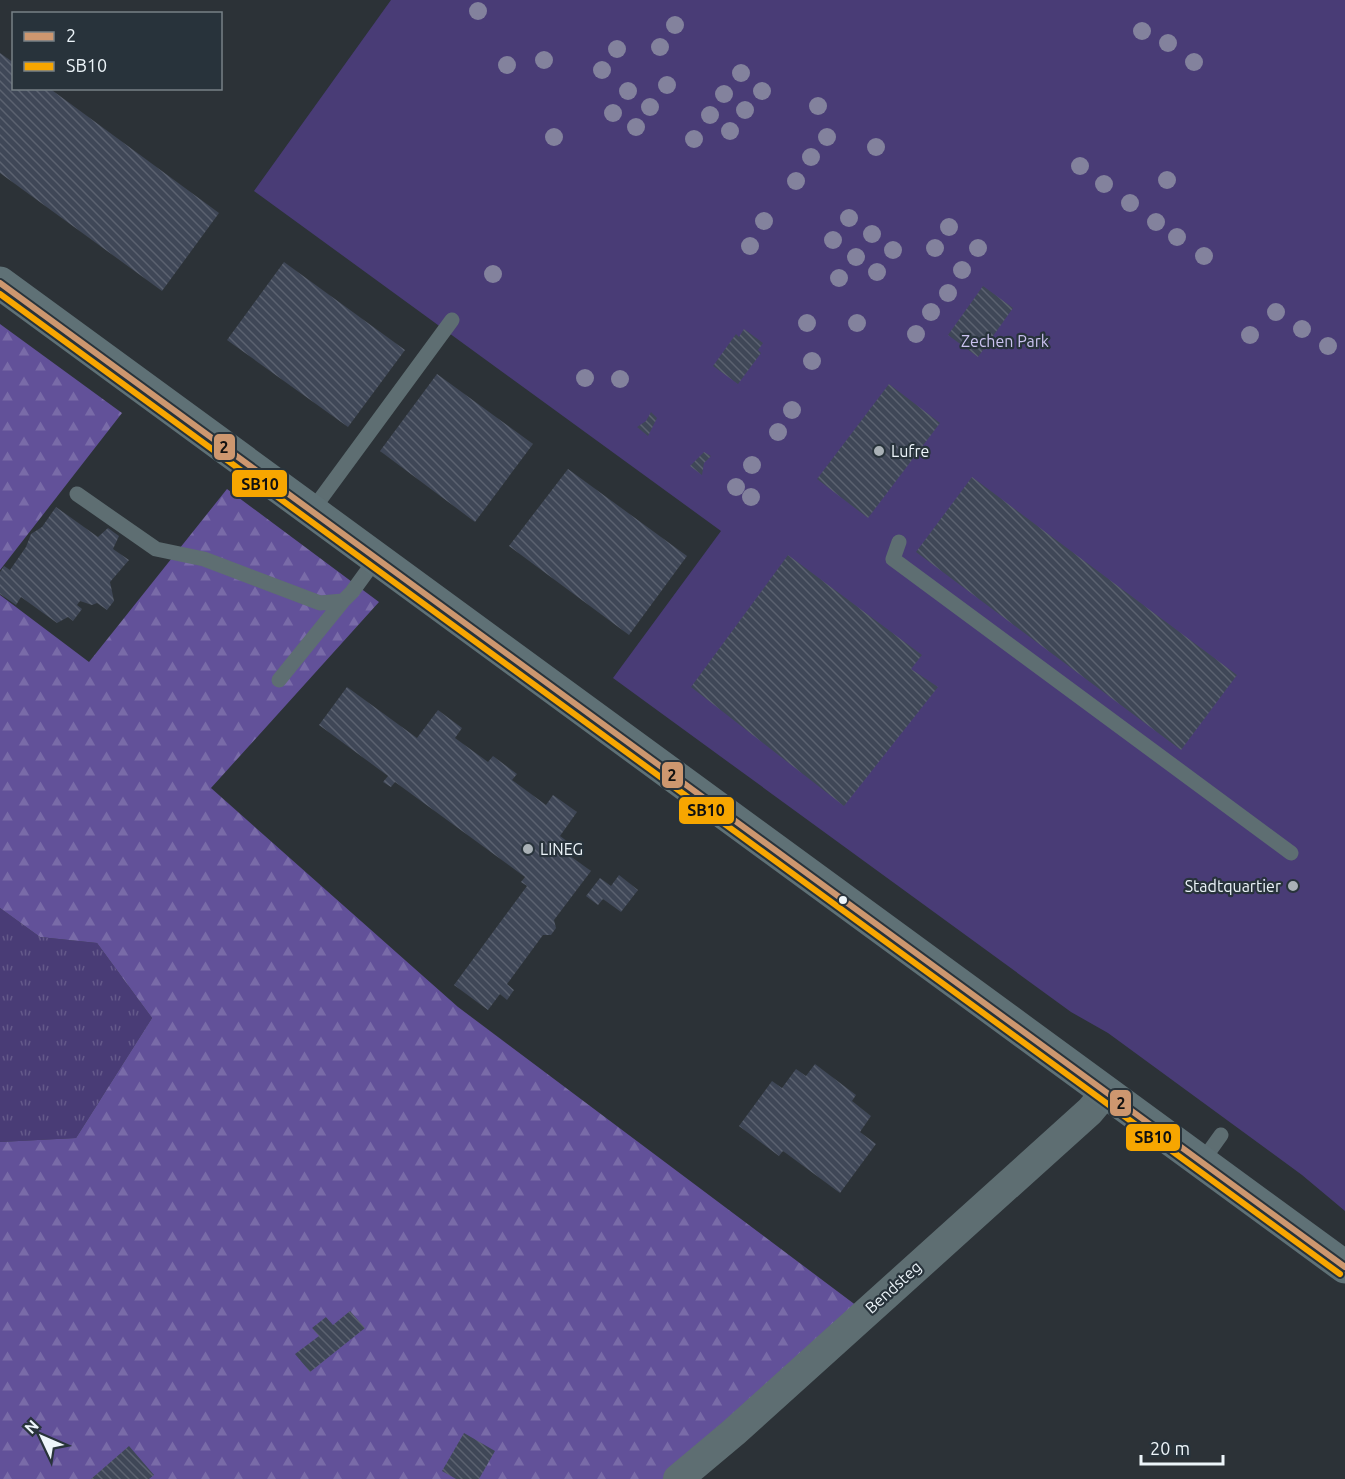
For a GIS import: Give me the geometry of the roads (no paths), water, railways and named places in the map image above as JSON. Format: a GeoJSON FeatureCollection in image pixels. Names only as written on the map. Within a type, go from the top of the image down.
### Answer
{"type":"FeatureCollection","features":[{"type":"Feature","properties":{"kind":"main road"},"geometry":{"type":"LineString","coordinates":[[0,283],[1345,1267]]}},
{"type":"Feature","properties":{"kind":"street","name":"Bendsteg"},"geometry":{"type":"LineString","coordinates":[[678,1479],[1090,1111],[1105,1093]]}},
{"type":"Feature","properties":{"kind":"lane"},"geometry":{"type":"LineString","coordinates":[[311,512],[452,320]]}},
{"type":"Feature","properties":{"kind":"lane"},"geometry":{"type":"LineString","coordinates":[[77,494],[156,549],[204,559],[320,603],[343,601]]}},
{"type":"Feature","properties":{"kind":"lane"},"geometry":{"type":"LineString","coordinates":[[899,542],[893,559],[1291,853]]}},
{"type":"Feature","properties":{"kind":"lane"},"geometry":{"type":"LineString","coordinates":[[279,680],[352,592],[376,559]]}},
{"type":"Feature","properties":{"kind":"lane"},"geometry":{"type":"LineString","coordinates":[[1201,1162],[1221,1135]]}},
{"type":"Feature","properties":{"kind":"place","name":"Lufre"},"geometry":{"type":"Point","coordinates":[879,451]}},
{"type":"Feature","properties":{"kind":"place","name":"LINEG"},"geometry":{"type":"Point","coordinates":[528,849]}},
{"type":"Feature","properties":{"kind":"place","name":"Stadtquartier"},"geometry":{"type":"Point","coordinates":[1293,886]}},
{"type":"Feature","properties":{"kind":"park label","name":"Zechen Park"},"geometry":{"type":"Point","coordinates":[1005,341]}}]}
